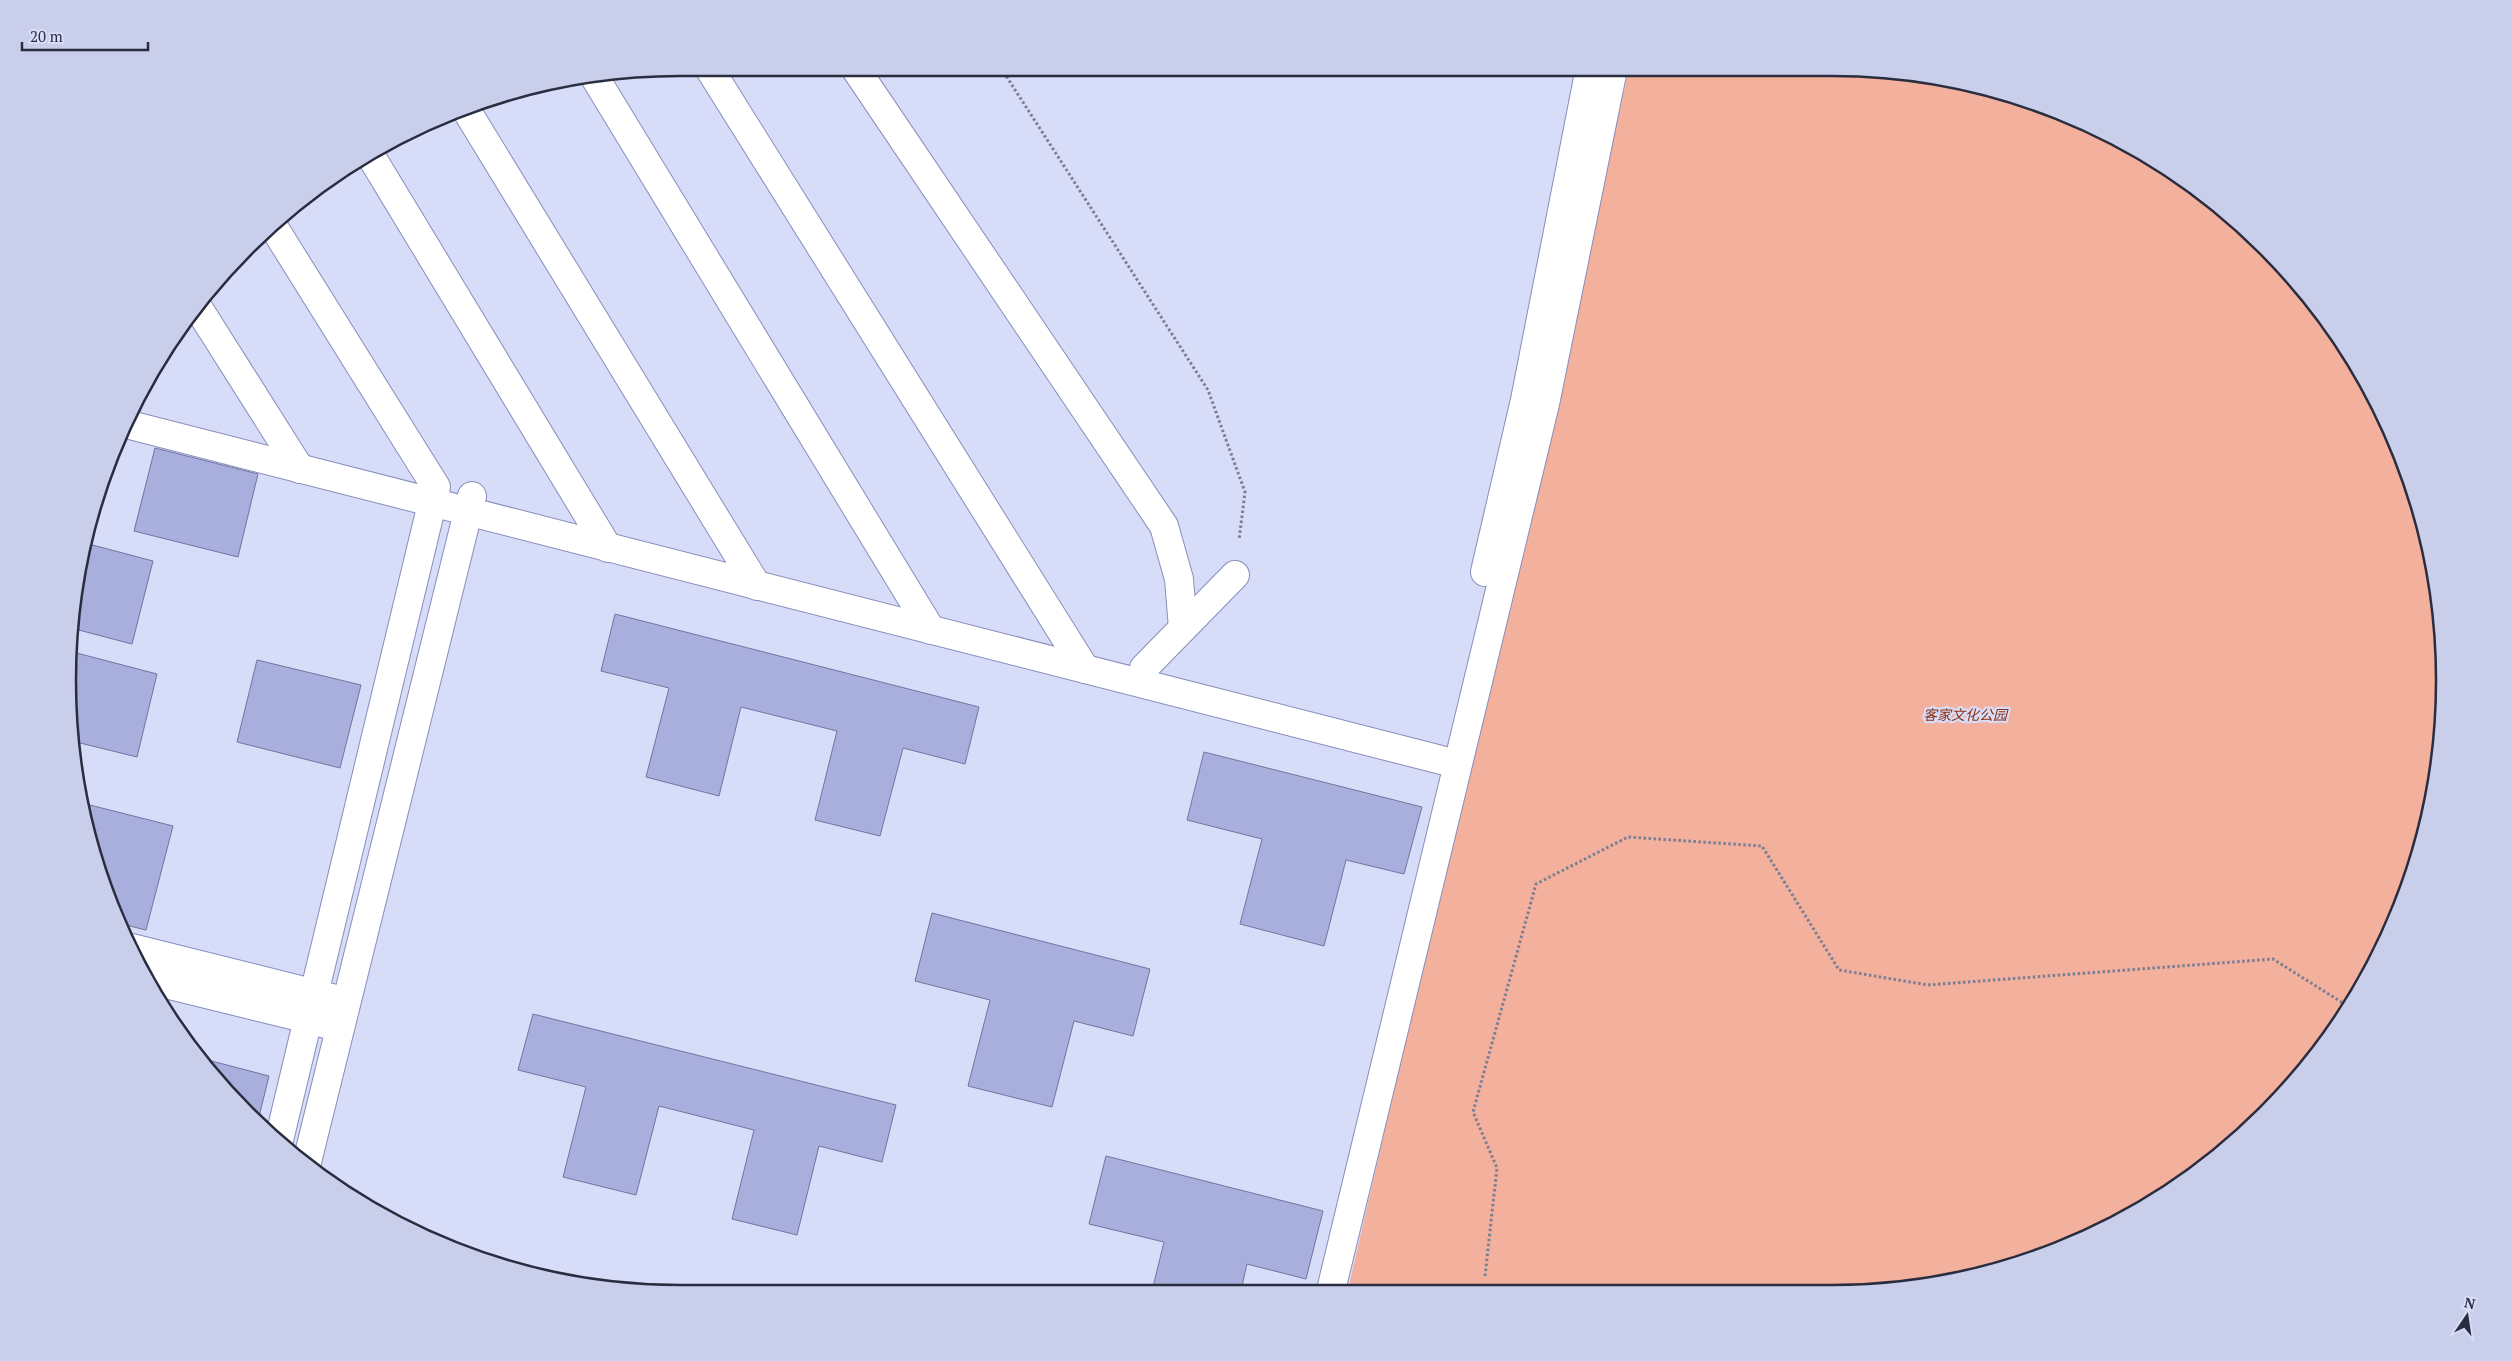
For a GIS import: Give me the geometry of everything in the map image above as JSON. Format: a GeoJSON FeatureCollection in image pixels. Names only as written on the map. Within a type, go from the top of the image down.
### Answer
{"type":"FeatureCollection","features":[{"type":"Feature","properties":{"kind":"street"},"geometry":{"type":"LineString","coordinates":[[714,76],[1078,659]]}},
{"type":"Feature","properties":{"kind":"street"},"geometry":{"type":"LineString","coordinates":[[860,76],[1164,526],[1179,579],[1183,628]]}},
{"type":"Feature","properties":{"kind":"street"},"geometry":{"type":"LineString","coordinates":[[1332,1285],[1451,754],[1525,400],[1588,76]]}},
{"type":"Feature","properties":{"kind":"street"},"geometry":{"type":"LineString","coordinates":[[1313,1285],[1451,754],[1545,404],[1611,76]]}},
{"type":"Feature","properties":{"kind":"street"},"geometry":{"type":"LineString","coordinates":[[598,82],[925,620]]}},
{"type":"Feature","properties":{"kind":"street"},"geometry":{"type":"LineString","coordinates":[[469,114],[751,576]]}},
{"type":"Feature","properties":{"kind":"street"},"geometry":{"type":"LineString","coordinates":[[373,160],[602,538]]}},
{"type":"Feature","properties":{"kind":"street"},"geometry":{"type":"LineString","coordinates":[[276,231],[434,495],[280,1133]]}},
{"type":"Feature","properties":{"kind":"street"},"geometry":{"type":"LineString","coordinates":[[201,313],[294,459]]}},
{"type":"Feature","properties":{"kind":"street"},"geometry":{"type":"LineString","coordinates":[[136,420],[1451,754]]}},
{"type":"Feature","properties":{"kind":"street"},"geometry":{"type":"LineString","coordinates":[[308,1156],[470,504]]}},
{"type":"Feature","properties":{"kind":"street"},"geometry":{"type":"LineString","coordinates":[[1144,668],[1235,575]]}},
{"type":"Feature","properties":{"kind":"street"},"geometry":{"type":"LineString","coordinates":[[1078,659],[1144,668],[1451,754]]}},
{"type":"Feature","properties":{"kind":"street"},"geometry":{"type":"LineString","coordinates":[[140,951],[311,1006],[340,1028]]}},
{"type":"Feature","properties":{"kind":"street"},"geometry":{"type":"LineString","coordinates":[[156,981],[311,1006],[346,1001]]}},
{"type":"Feature","properties":{"kind":"path"},"geometry":{"type":"LineString","coordinates":[[1007,76],[1208,390],[1245,492],[1235,575]]}},
{"type":"Feature","properties":{"kind":"path"},"geometry":{"type":"LineString","coordinates":[[1485,1276],[1496,1168],[1473,1112],[1536,884],[1628,837],[1762,846],[1839,970],[1928,985],[2273,959],[2342,1003]]}},
{"type":"Feature","properties":{"kind":"green space","name":"客家文化公园"},"geometry":{"type":"Polygon","coordinates":[[[1627,76],[1831,76],[1871,78],[1910,81],[1988,97],[2026,108],[2063,122],[2134,157],[2199,201],[2230,226],[2286,282],[2311,313],[2355,378],[2373,413],[2390,449],[2404,486],[2415,524],[2431,602],[2434,641],[2436,680],[2431,759],[2415,837],[2404,875],[2390,912],[2355,983],[2311,1048],[2286,1079],[2230,1135],[2167,1183],[2134,1204],[2063,1239],[2026,1253],[1949,1273],[1910,1280],[1831,1285],[1349,1285],[1627,76]]]}},
{"type":"Feature","properties":{"kind":"building"},"geometry":{"type":"Polygon","coordinates":[[[155,448],[258,474],[238,557],[134,531],[155,448]]]}},
{"type":"Feature","properties":{"kind":"building"},"geometry":{"type":"Polygon","coordinates":[[[92,545],[153,561],[132,644],[79,630],[81,602],[92,545]]]}},
{"type":"Feature","properties":{"kind":"building"},"geometry":{"type":"Polygon","coordinates":[[[615,614],[979,707],[965,764],[903,748],[880,836],[815,820],[837,731],[741,707],[719,796],[646,777],[669,688],[601,671],[615,614]]]}},
{"type":"Feature","properties":{"kind":"building"},"geometry":{"type":"Polygon","coordinates":[[[77,653],[157,674],[137,757],[80,743],[76,680],[77,653]]]}},
{"type":"Feature","properties":{"kind":"building"},"geometry":{"type":"Polygon","coordinates":[[[257,660],[361,685],[340,768],[237,742],[257,660]]]}},
{"type":"Feature","properties":{"kind":"building"},"geometry":{"type":"Polygon","coordinates":[[[1204,752],[1422,807],[1404,874],[1346,860],[1324,946],[1240,924],[1262,839],[1187,820],[1204,752]]]}},
{"type":"Feature","properties":{"kind":"building"},"geometry":{"type":"Polygon","coordinates":[[[90,805],[173,826],[146,930],[128,926],[122,912],[108,875],[90,805]]]}},
{"type":"Feature","properties":{"kind":"building"},"geometry":{"type":"Polygon","coordinates":[[[932,913],[1150,969],[1133,1036],[1074,1021],[1052,1107],[968,1086],[990,1000],[915,981],[932,913]]]}},
{"type":"Feature","properties":{"kind":"building"},"geometry":{"type":"Polygon","coordinates":[[[533,1014],[896,1105],[882,1162],[819,1146],[797,1235],[732,1219],[754,1130],[659,1106],[636,1195],[563,1177],[586,1087],[518,1070],[533,1014]]]}},
{"type":"Feature","properties":{"kind":"building"},"geometry":{"type":"Polygon","coordinates":[[[211,1061],[269,1076],[260,1114],[211,1061]]]}},
{"type":"Feature","properties":{"kind":"building"},"geometry":{"type":"Polygon","coordinates":[[[1106,1156],[1323,1211],[1306,1279],[1247,1264],[1242,1285],[1153,1285],[1164,1242],[1089,1224],[1106,1156]]]}}]}
